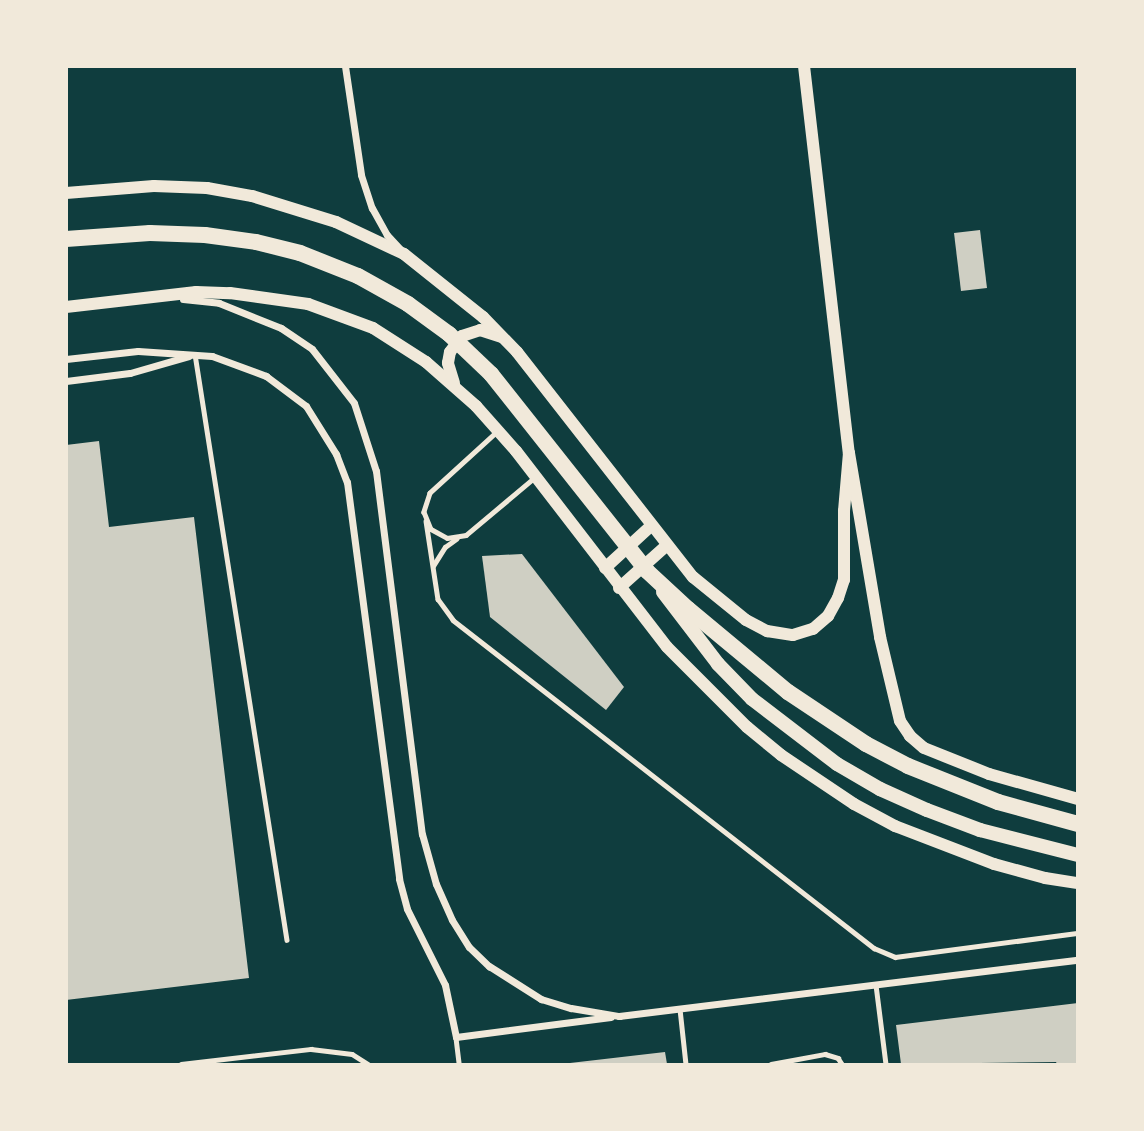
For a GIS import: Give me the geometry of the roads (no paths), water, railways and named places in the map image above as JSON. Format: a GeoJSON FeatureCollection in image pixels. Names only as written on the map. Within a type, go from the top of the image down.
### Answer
{"type":"FeatureCollection","features":[{"type":"Feature","properties":{"kind":"highway"},"geometry":{"type":"LineString","coordinates":[[66,239],[150,233],[205,235],[256,242],[300,253],[358,276],[408,304],[449,334],[491,374],[648,571],[688,609],[788,692],[866,744],[951,785],[1077,824]]}},
{"type":"Feature","properties":{"kind":"main road"},"geometry":{"type":"LineString","coordinates":[[648,571],[727,673],[782,724],[828,758],[880,789],[927,810],[980,830],[1077,855]]}},
{"type":"Feature","properties":{"kind":"street"},"geometry":{"type":"LineString","coordinates":[[345,66],[361,176],[382,226],[404,254]]}},
{"type":"Feature","properties":{"kind":"street"},"geometry":{"type":"LineString","coordinates":[[804,73],[849,453],[880,636],[900,720],[924,748],[952,760],[1077,799]]}},
{"type":"Feature","properties":{"kind":"street"},"geometry":{"type":"LineString","coordinates":[[66,193],[155,186],[207,188],[252,196],[337,222],[404,254],[456,293],[504,338],[533,371],[666,546],[693,577],[746,620],[767,631],[793,635],[813,629],[828,616],[844,580],[844,511],[849,453]]}},
{"type":"Feature","properties":{"kind":"street"},"geometry":{"type":"LineString","coordinates":[[66,307],[196,292],[230,293],[308,304],[373,328],[426,362],[499,431],[667,647],[738,719],[781,755],[835,792],[895,826],[947,848],[1045,878],[1077,883]]}},
{"type":"Feature","properties":{"kind":"street"},"geometry":{"type":"LineString","coordinates":[[144,298],[219,303],[281,328],[312,349],[354,403],[376,471],[422,834],[436,884],[452,920],[470,947],[500,974],[541,999],[571,1008],[619,1016]]}},
{"type":"Feature","properties":{"kind":"street"},"geometry":{"type":"LineString","coordinates":[[456,388],[448,363],[450,352],[462,336],[480,330],[504,338]]}},
{"type":"Feature","properties":{"kind":"street"},"geometry":{"type":"LineString","coordinates":[[66,359],[138,351],[195,354],[239,363],[288,390],[306,406],[336,454],[347,482],[352,515],[399,879],[407,909],[442,977],[456,1037],[1077,960]]}},
{"type":"Feature","properties":{"kind":"street"},"geometry":{"type":"LineString","coordinates":[[66,381],[130,373],[195,354]]}},
{"type":"Feature","properties":{"kind":"street"},"geometry":{"type":"LineString","coordinates":[[605,568],[651,526]]}},
{"type":"Feature","properties":{"kind":"street"},"geometry":{"type":"LineString","coordinates":[[619,587],[666,546]]}},
{"type":"Feature","properties":{"kind":"lane"},"geometry":{"type":"LineString","coordinates":[[804,73],[810,66]]}},
{"type":"Feature","properties":{"kind":"lane"},"geometry":{"type":"LineString","coordinates":[[195,354],[287,940]]}},
{"type":"Feature","properties":{"kind":"lane"},"geometry":{"type":"LineString","coordinates":[[499,431],[430,493],[425,502],[438,599],[453,620],[884,955],[895,957],[1077,933]]}},
{"type":"Feature","properties":{"kind":"lane"},"geometry":{"type":"LineString","coordinates":[[433,567],[445,547],[466,535],[536,477]]}},
{"type":"Feature","properties":{"kind":"lane"},"geometry":{"type":"LineString","coordinates":[[426,521],[438,535],[457,538]]}},
{"type":"Feature","properties":{"kind":"lane"},"geometry":{"type":"LineString","coordinates":[[876,984],[886,1065]]}},
{"type":"Feature","properties":{"kind":"lane"},"geometry":{"type":"LineString","coordinates":[[680,1009],[686,1065]]}},
{"type":"Feature","properties":{"kind":"lane"},"geometry":{"type":"LineString","coordinates":[[456,1037],[459,1065]]}},
{"type":"Feature","properties":{"kind":"lane"},"geometry":{"type":"LineString","coordinates":[[181,1065],[311,1049],[352,1054],[368,1065]]}},
{"type":"Feature","properties":{"kind":"lane"},"geometry":{"type":"LineString","coordinates":[[771,1065],[825,1054],[838,1058],[842,1065]]}}]}
